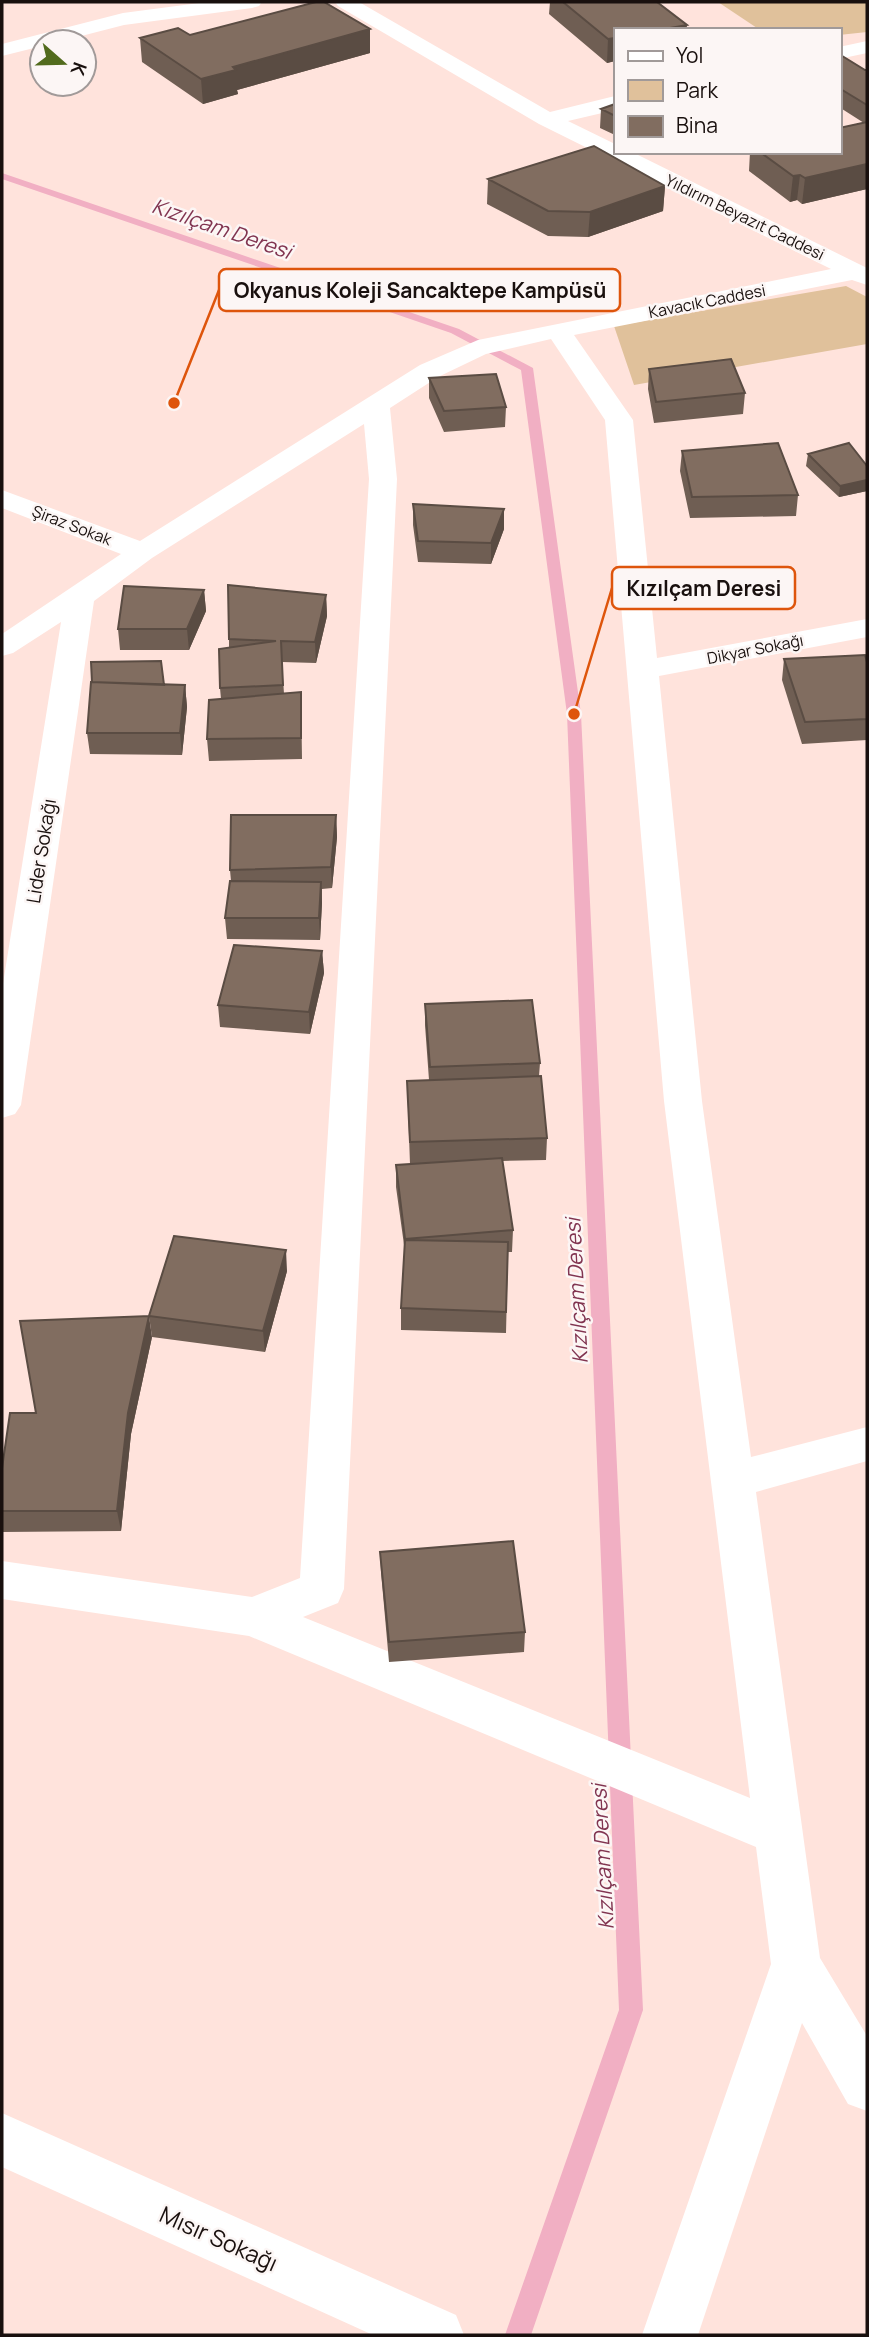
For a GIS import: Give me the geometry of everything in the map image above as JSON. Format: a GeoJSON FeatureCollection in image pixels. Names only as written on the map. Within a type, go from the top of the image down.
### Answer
{"type":"FeatureCollection","features":[{"type":"Feature","properties":{"kind":"street"},"geometry":{"type":"LineString","coordinates":[[2,50],[123,19],[252,2]]}},
{"type":"Feature","properties":{"kind":"street","name":"Yıldırım Beyazıt Caddesi"},"geometry":{"type":"LineString","coordinates":[[345,2],[547,119],[614,152]]}},
{"type":"Feature","properties":{"kind":"street"},"geometry":{"type":"LineString","coordinates":[[841,53],[867,47]]}},
{"type":"Feature","properties":{"kind":"street"},"geometry":{"type":"LineString","coordinates":[[547,119],[614,103]]}},
{"type":"Feature","properties":{"kind":"street","name":"Yıldırım Beyazıt Caddesi"},"geometry":{"type":"LineString","coordinates":[[618,154],[862,275]]}},
{"type":"Feature","properties":{"kind":"street","name":"Kavacık Caddesi"},"geometry":{"type":"LineString","coordinates":[[2,647],[80,597],[142,552],[429,371],[494,345],[558,330],[862,275]]}},
{"type":"Feature","properties":{"kind":"street"},"geometry":{"type":"LineString","coordinates":[[558,330],[619,421],[683,1101],[796,1964],[867,2085]]}},
{"type":"Feature","properties":{"kind":"street"},"geometry":{"type":"LineString","coordinates":[[253,1617],[322,1589],[383,479],[376,406]]}},
{"type":"Feature","properties":{"kind":"street","name":"Şiraz Sokak"},"geometry":{"type":"LineString","coordinates":[[2,498],[142,552]]}},
{"type":"Feature","properties":{"kind":"street","name":"Lider Sokağı"},"geometry":{"type":"LineString","coordinates":[[2,1105],[80,597]]}},
{"type":"Feature","properties":{"kind":"street","name":"Dikyar Sokağı"},"geometry":{"type":"LineString","coordinates":[[643,670],[867,628]]}},
{"type":"Feature","properties":{"kind":"street"},"geometry":{"type":"LineString","coordinates":[[733,1480],[867,1444]]}},
{"type":"Feature","properties":{"kind":"street"},"geometry":{"type":"LineString","coordinates":[[2,1580],[253,1617],[779,1833]]}},
{"type":"Feature","properties":{"kind":"street"},"geometry":{"type":"LineString","coordinates":[[670,2335],[796,1964]]}},
{"type":"Feature","properties":{"kind":"street","name":"Mısır Sokağı"},"geometry":{"type":"LineString","coordinates":[[2,2140],[436,2335]]}},
{"type":"Feature","properties":{"kind":"green space"},"geometry":{"type":"Polygon","coordinates":[[[718,2],[867,2],[867,32],[841,35],[841,28],[757,28],[718,2]]]}},
{"type":"Feature","properties":{"kind":"green space"},"geometry":{"type":"Polygon","coordinates":[[[846,286],[867,297],[867,344],[634,385],[614,326],[846,286]]]}},
{"type":"Feature","properties":{"kind":"building"},"geometry":{"type":"Polygon","coordinates":[[[324,2],[370,29],[233,67],[236,70],[201,79],[140,38],[178,28],[190,35],[324,2]]]}},
{"type":"Feature","properties":{"kind":"building"},"geometry":{"type":"Polygon","coordinates":[[[563,2],[657,2],[687,25],[670,28],[614,28],[614,38],[608,39],[563,2]]]}},
{"type":"Feature","properties":{"kind":"building"},"geometry":{"type":"Polygon","coordinates":[[[841,55],[867,70],[867,105],[841,89],[841,55]]]}},
{"type":"Feature","properties":{"kind":"building"},"geometry":{"type":"Polygon","coordinates":[[[614,104],[614,116],[601,109],[614,104]]]}},
{"type":"Feature","properties":{"kind":"building"},"geometry":{"type":"Polygon","coordinates":[[[867,122],[867,164],[805,178],[800,175],[793,176],[763,154],[841,154],[841,128],[867,122]]]}},
{"type":"Feature","properties":{"kind":"building"},"geometry":{"type":"Polygon","coordinates":[[[594,146],[665,186],[590,212],[548,211],[488,179],[594,146]]]}},
{"type":"Feature","properties":{"kind":"building"},"geometry":{"type":"Polygon","coordinates":[[[731,359],[745,393],[656,402],[649,369],[731,359]]]}},
{"type":"Feature","properties":{"kind":"building"},"geometry":{"type":"Polygon","coordinates":[[[496,374],[506,407],[444,411],[429,378],[496,374]]]}},
{"type":"Feature","properties":{"kind":"building"},"geometry":{"type":"Polygon","coordinates":[[[778,443],[798,495],[692,497],[682,451],[778,443]]]}},
{"type":"Feature","properties":{"kind":"building"},"geometry":{"type":"Polygon","coordinates":[[[849,443],[867,466],[867,480],[840,486],[808,454],[849,443]]]}},
{"type":"Feature","properties":{"kind":"building"},"geometry":{"type":"Polygon","coordinates":[[[413,504],[504,509],[491,543],[418,541],[413,504]]]}},
{"type":"Feature","properties":{"kind":"building"},"geometry":{"type":"Polygon","coordinates":[[[228,585],[326,595],[315,642],[281,641],[283,685],[220,688],[219,649],[276,641],[229,639],[228,585]]]}},
{"type":"Feature","properties":{"kind":"building"},"geometry":{"type":"Polygon","coordinates":[[[124,586],[204,590],[187,629],[118,629],[124,586]]]}},
{"type":"Feature","properties":{"kind":"building"},"geometry":{"type":"Polygon","coordinates":[[[865,655],[867,719],[805,722],[784,659],[865,655]]]}},
{"type":"Feature","properties":{"kind":"building"},"geometry":{"type":"Polygon","coordinates":[[[161,661],[164,685],[92,682],[91,662],[161,661]]]}},
{"type":"Feature","properties":{"kind":"building"},"geometry":{"type":"Polygon","coordinates":[[[91,682],[185,685],[180,733],[87,733],[91,682]]]}},
{"type":"Feature","properties":{"kind":"building"},"geometry":{"type":"Polygon","coordinates":[[[301,692],[301,738],[207,739],[209,700],[301,692]]]}},
{"type":"Feature","properties":{"kind":"building"},"geometry":{"type":"Polygon","coordinates":[[[231,815],[336,815],[331,867],[230,870],[231,815]]]}},
{"type":"Feature","properties":{"kind":"building"},"geometry":{"type":"Polygon","coordinates":[[[230,881],[321,882],[319,918],[225,918],[230,881]]]}},
{"type":"Feature","properties":{"kind":"building"},"geometry":{"type":"Polygon","coordinates":[[[234,945],[322,951],[309,1012],[218,1005],[234,945]]]}},
{"type":"Feature","properties":{"kind":"building"},"geometry":{"type":"Polygon","coordinates":[[[532,1000],[540,1063],[430,1067],[425,1004],[532,1000]]]}},
{"type":"Feature","properties":{"kind":"building"},"geometry":{"type":"Polygon","coordinates":[[[541,1076],[547,1138],[410,1142],[407,1081],[541,1076]]]}},
{"type":"Feature","properties":{"kind":"building"},"geometry":{"type":"Polygon","coordinates":[[[502,1158],[513,1230],[405,1239],[396,1165],[502,1158]]]}},
{"type":"Feature","properties":{"kind":"building"},"geometry":{"type":"Polygon","coordinates":[[[174,1236],[286,1250],[263,1331],[149,1316],[174,1236]]]}},
{"type":"Feature","properties":{"kind":"building"},"geometry":{"type":"Polygon","coordinates":[[[405,1240],[508,1242],[506,1312],[401,1308],[405,1240]]]}},
{"type":"Feature","properties":{"kind":"building"},"geometry":{"type":"Polygon","coordinates":[[[149,1316],[128,1413],[117,1511],[2,1511],[2,1468],[10,1413],[36,1413],[20,1321],[149,1316]]]}},
{"type":"Feature","properties":{"kind":"building"},"geometry":{"type":"Polygon","coordinates":[[[513,1541],[525,1632],[389,1642],[380,1552],[513,1541]]]}},
{"type":"Feature","properties":{"kind":"waterway","name":"Kızılçam Deresi"},"geometry":{"type":"LineString","coordinates":[[2,176],[455,331],[527,368],[574,714],[631,2010],[518,2335]]}},
{"type":"Feature","properties":{"kind":"place","name":"Okyanus Koleji Sancaktepe Kampüsü"},"geometry":{"type":"Point","coordinates":[174,403]}},
{"type":"Feature","properties":{"kind":"place","name":"Kızılçam Deresi"},"geometry":{"type":"Point","coordinates":[574,714]}}]}
